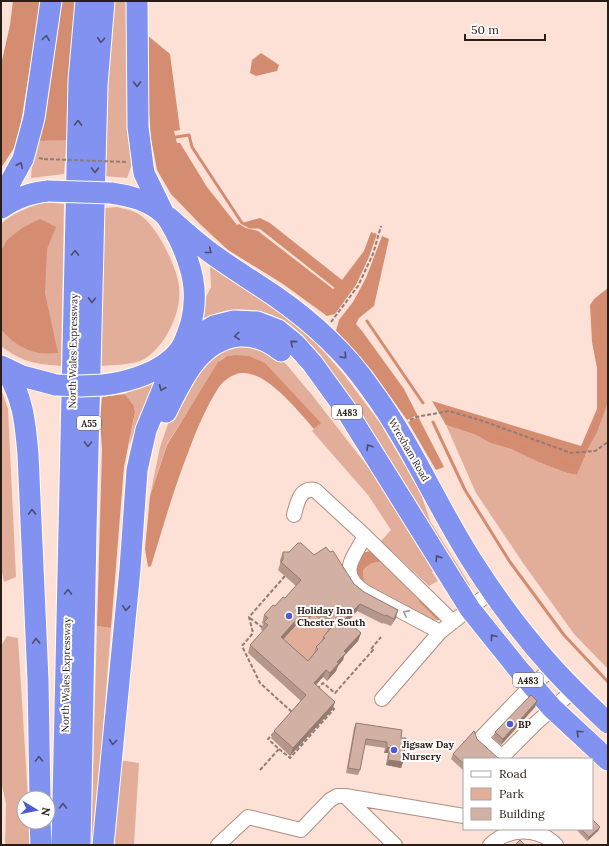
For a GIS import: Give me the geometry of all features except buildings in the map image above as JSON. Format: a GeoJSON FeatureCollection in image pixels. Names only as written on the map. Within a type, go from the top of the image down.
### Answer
{"type":"FeatureCollection","features":[{"type":"Feature","properties":{"kind":"highway"},"geometry":{"type":"LineString","coordinates":[[1,200],[23,159],[34,118],[51,1]]}},
{"type":"Feature","properties":{"kind":"highway","name":"North Wales Expressway"},"geometry":{"type":"LineString","coordinates":[[62,845],[79,80],[86,1]]}},
{"type":"Feature","properties":{"kind":"highway","name":"North Wales Expressway"},"geometry":{"type":"LineString","coordinates":[[80,845],[97,85],[104,1]]}},
{"type":"Feature","properties":{"kind":"highway"},"geometry":{"type":"LineString","coordinates":[[103,845],[130,569],[137,470],[146,430],[180,349],[194,311],[195,296],[194,283],[190,267],[183,250],[144,173],[138,127],[137,1]]}},
{"type":"Feature","properties":{"kind":"highway","name":"Wrexham Road"},"geometry":{"type":"LineString","coordinates":[[1,208],[31,193],[48,191],[111,193],[129,195],[145,201],[165,215],[217,258],[275,296],[320,333],[345,357],[370,387],[392,419],[470,557],[492,591],[524,634],[553,668],[608,723]]}},
{"type":"Feature","properties":{"kind":"highway","name":"A483"},"geometry":{"type":"LineString","coordinates":[[180,349],[214,326],[234,321],[257,322],[278,330],[295,344],[312,363],[346,410],[470,609],[552,708],[608,760]]}},
{"type":"Feature","properties":{"kind":"highway"},"geometry":{"type":"LineString","coordinates":[[130,569],[148,468],[161,422],[186,372],[202,353],[215,343],[228,337],[243,336],[254,336],[270,342],[290,358],[320,393],[346,410]]}},
{"type":"Feature","properties":{"kind":"highway"},"geometry":{"type":"LineString","coordinates":[[3,367],[22,376],[56,385],[103,385],[122,383],[158,369],[180,349]]}},
{"type":"Feature","properties":{"kind":"highway"},"geometry":{"type":"LineString","coordinates":[[3,367],[14,384],[20,398],[25,424],[28,454],[38,680],[40,790]]}},
{"type":"Feature","properties":{"kind":"highway"},"geometry":{"type":"LineString","coordinates":[[40,830],[41,845]]}},
{"type":"Feature","properties":{"kind":"street"},"geometry":{"type":"LineString","coordinates":[[294,515],[301,494],[306,490],[315,490],[365,536],[453,622]]}},
{"type":"Feature","properties":{"kind":"street"},"geometry":{"type":"LineString","coordinates":[[365,536],[350,563],[349,571],[351,579],[365,592],[440,632]]}},
{"type":"Feature","properties":{"kind":"street"},"geometry":{"type":"LineString","coordinates":[[382,699],[440,632],[492,591]]}},
{"type":"Feature","properties":{"kind":"street"},"geometry":{"type":"LineString","coordinates":[[553,668],[532,685],[481,738],[502,757],[552,708],[574,690]]}},
{"type":"Feature","properties":{"kind":"street"},"geometry":{"type":"LineString","coordinates":[[218,845],[248,817],[301,830],[330,800],[337,796],[345,796],[463,816]]}},
{"type":"Feature","properties":{"kind":"street"},"geometry":{"type":"LineString","coordinates":[[345,796],[395,845]]}},
{"type":"Feature","properties":{"kind":"street"},"geometry":{"type":"LineString","coordinates":[[494,837],[526,831],[549,838],[556,845]]}},
{"type":"Feature","properties":{"kind":"path"},"geometry":{"type":"LineString","coordinates":[[44,159],[127,162]]}},
{"type":"Feature","properties":{"kind":"path"},"geometry":{"type":"LineString","coordinates":[[320,333],[335,319],[358,286],[373,254],[381,226]]}},
{"type":"Feature","properties":{"kind":"path"},"geometry":{"type":"LineString","coordinates":[[409,421],[416,417],[449,411],[482,421],[571,453],[595,451],[608,442]]}},
{"type":"Feature","properties":{"kind":"path"},"geometry":{"type":"LineString","coordinates":[[249,617],[285,576]]}},
{"type":"Feature","properties":{"kind":"path"},"geometry":{"type":"LineString","coordinates":[[249,617],[263,628]]}},
{"type":"Feature","properties":{"kind":"path"},"geometry":{"type":"LineString","coordinates":[[249,617],[253,633],[242,646],[260,684],[293,714]]}},
{"type":"Feature","properties":{"kind":"path"},"geometry":{"type":"LineString","coordinates":[[315,692],[323,683],[335,693],[373,650],[371,649],[381,637]]}},
{"type":"Feature","properties":{"kind":"path"},"geometry":{"type":"LineString","coordinates":[[278,728],[268,739],[290,758],[334,709],[329,705]]}},
{"type":"Feature","properties":{"kind":"path"},"geometry":{"type":"LineString","coordinates":[[260,770],[279,749]]}},
{"type":"Feature","properties":{"kind":"green space"},"geometry":{"type":"Polygon","coordinates":[[[77,1],[64,174],[31,178],[33,148],[77,1]]]}},
{"type":"Feature","properties":{"kind":"green space"},"geometry":{"type":"Polygon","coordinates":[[[112,1],[128,1],[132,164],[127,178],[104,176],[112,1]]]}},
{"type":"Feature","properties":{"kind":"green space"},"geometry":{"type":"Polygon","coordinates":[[[46,202],[64,204],[61,366],[22,359],[1,346],[1,224],[22,210],[46,202]]]}},
{"type":"Feature","properties":{"kind":"green space"},"geometry":{"type":"Polygon","coordinates":[[[117,207],[140,215],[153,228],[165,248],[174,268],[179,286],[179,299],[177,312],[169,330],[161,343],[151,354],[140,361],[120,365],[100,366],[105,208],[117,207]]]}},
{"type":"Feature","properties":{"kind":"green space"},"geometry":{"type":"Polygon","coordinates":[[[210,266],[288,318],[318,345],[345,376],[380,423],[420,491],[430,521],[470,585],[468,588],[324,361],[303,336],[281,319],[258,311],[225,311],[204,318],[206,297],[211,287],[210,266]]]}},
{"type":"Feature","properties":{"kind":"green space"},"geometry":{"type":"Polygon","coordinates":[[[234,342],[273,353],[286,364],[372,472],[409,526],[435,569],[432,572],[438,581],[429,586],[381,541],[391,530],[368,495],[312,431],[320,423],[234,355],[227,356],[220,360],[167,444],[150,496],[160,447],[180,395],[207,357],[234,342]]]}},
{"type":"Feature","properties":{"kind":"green space"},"geometry":{"type":"Polygon","coordinates":[[[154,382],[129,446],[135,412],[134,406],[125,394],[131,390],[154,382]]]}},
{"type":"Feature","properties":{"kind":"green space"},"geometry":{"type":"Polygon","coordinates":[[[1,389],[8,409],[16,577],[4,582],[1,567],[1,389]]]}},
{"type":"Feature","properties":{"kind":"green space"},"geometry":{"type":"Polygon","coordinates":[[[608,402],[608,669],[574,634],[523,563],[476,493],[446,425],[476,435],[490,443],[511,449],[538,462],[567,473],[577,475],[589,447],[597,433],[608,402]]]}},
{"type":"Feature","properties":{"kind":"green space"},"geometry":{"type":"Polygon","coordinates":[[[382,562],[419,596],[419,602],[437,620],[432,621],[367,588],[364,581],[363,571],[369,564],[382,562]]]}},
{"type":"Feature","properties":{"kind":"green space"},"geometry":{"type":"Polygon","coordinates":[[[313,614],[330,630],[328,636],[305,669],[277,643],[297,624],[299,625],[306,617],[313,614]]]}},
{"type":"Feature","properties":{"kind":"green space"},"geometry":{"type":"Polygon","coordinates":[[[97,626],[111,628],[94,845],[91,845],[97,626]]]}},
{"type":"Feature","properties":{"kind":"green space"},"geometry":{"type":"Polygon","coordinates":[[[7,636],[18,638],[28,790],[16,790],[16,830],[29,830],[30,845],[5,845],[6,803],[1,781],[1,646],[7,636]]]}},
{"type":"Feature","properties":{"kind":"green space"},"geometry":{"type":"Polygon","coordinates":[[[119,760],[139,763],[134,845],[113,845],[119,760]]]}},
{"type":"Feature","properties":{"kind":"shaded area"},"geometry":{"type":"Polygon","coordinates":[[[13,1],[41,1],[21,122],[14,148],[1,168],[1,65],[10,25],[13,1]]]}},
{"type":"Feature","properties":{"kind":"shaded area"},"geometry":{"type":"Polygon","coordinates":[[[56,1],[77,1],[67,140],[34,141],[56,1]]]}},
{"type":"Feature","properties":{"kind":"shaded area"},"geometry":{"type":"Polygon","coordinates":[[[147,35],[170,54],[180,130],[174,131],[177,143],[180,143],[207,187],[237,225],[239,224],[246,228],[258,231],[333,289],[336,287],[260,227],[250,227],[242,223],[260,218],[270,223],[342,280],[364,251],[371,232],[377,234],[369,257],[356,285],[335,314],[327,316],[283,284],[228,250],[171,194],[157,170],[151,139],[147,84],[147,35]]]}},
{"type":"Feature","properties":{"kind":"shaded area"},"geometry":{"type":"Polygon","coordinates":[[[261,53],[279,65],[277,71],[256,76],[250,73],[252,60],[261,53]]]}},
{"type":"Feature","properties":{"kind":"shaded area"},"geometry":{"type":"Polygon","coordinates":[[[40,219],[56,227],[47,249],[45,293],[58,353],[41,353],[28,350],[13,341],[1,329],[1,251],[7,240],[22,228],[40,219]]]}},
{"type":"Feature","properties":{"kind":"shaded area"},"geometry":{"type":"Polygon","coordinates":[[[382,236],[389,239],[374,306],[359,318],[356,324],[404,389],[444,467],[436,470],[408,422],[416,418],[415,416],[407,420],[372,371],[336,331],[339,320],[353,302],[366,278],[382,236]]]}},
{"type":"Feature","properties":{"kind":"shaded area"},"geometry":{"type":"Polygon","coordinates":[[[608,288],[608,402],[597,433],[589,447],[577,475],[567,473],[538,462],[511,449],[490,443],[476,435],[446,425],[432,401],[581,446],[597,409],[597,368],[592,342],[590,305],[594,299],[608,288]]]}},
{"type":"Feature","properties":{"kind":"shaded area"},"geometry":{"type":"Polygon","coordinates":[[[227,356],[249,356],[265,363],[321,423],[314,429],[291,403],[271,385],[261,378],[251,374],[241,373],[232,376],[221,384],[206,410],[195,434],[174,493],[151,566],[148,567],[145,549],[150,496],[167,445],[218,362],[227,356]]]}},
{"type":"Feature","properties":{"kind":"shaded area"},"geometry":{"type":"Polygon","coordinates":[[[125,394],[134,406],[135,412],[124,467],[111,628],[97,626],[102,450],[100,420],[102,397],[125,394]]]}},
{"type":"Feature","properties":{"kind":"shaded area"},"geometry":{"type":"Polygon","coordinates":[[[371,551],[382,562],[371,564],[363,571],[364,581],[367,588],[355,575],[358,558],[365,552],[371,551]]]}},
{"type":"Feature","properties":{"kind":"shaded area"},"geometry":{"type":"Polygon","coordinates":[[[419,596],[439,617],[439,620],[437,620],[419,602],[419,596]]]}},
{"type":"Feature","properties":{"kind":"waterway"},"geometry":{"type":"LineString","coordinates":[[176,137],[189,135],[192,147],[242,223],[250,227],[260,227],[336,287]]}},
{"type":"Feature","properties":{"kind":"waterway"},"geometry":{"type":"LineString","coordinates":[[450,420],[472,425],[494,438],[515,443],[555,461],[574,467],[603,411],[603,354],[598,306],[608,297]]}},
{"type":"Feature","properties":{"kind":"waterway"},"geometry":{"type":"LineString","coordinates":[[367,321],[423,403]]}},
{"type":"Feature","properties":{"kind":"waterway"},"geometry":{"type":"LineString","coordinates":[[433,422],[465,490],[510,562],[564,635],[608,682]]}},
{"type":"Feature","properties":{"kind":"place","name":"Holiday Inn Chester South"},"geometry":{"type":"Point","coordinates":[289,616]}},
{"type":"Feature","properties":{"kind":"place","name":"BP"},"geometry":{"type":"Point","coordinates":[510,724]}},
{"type":"Feature","properties":{"kind":"place","name":"Jigsaw Day Nursery"},"geometry":{"type":"Point","coordinates":[394,750]}}]}
